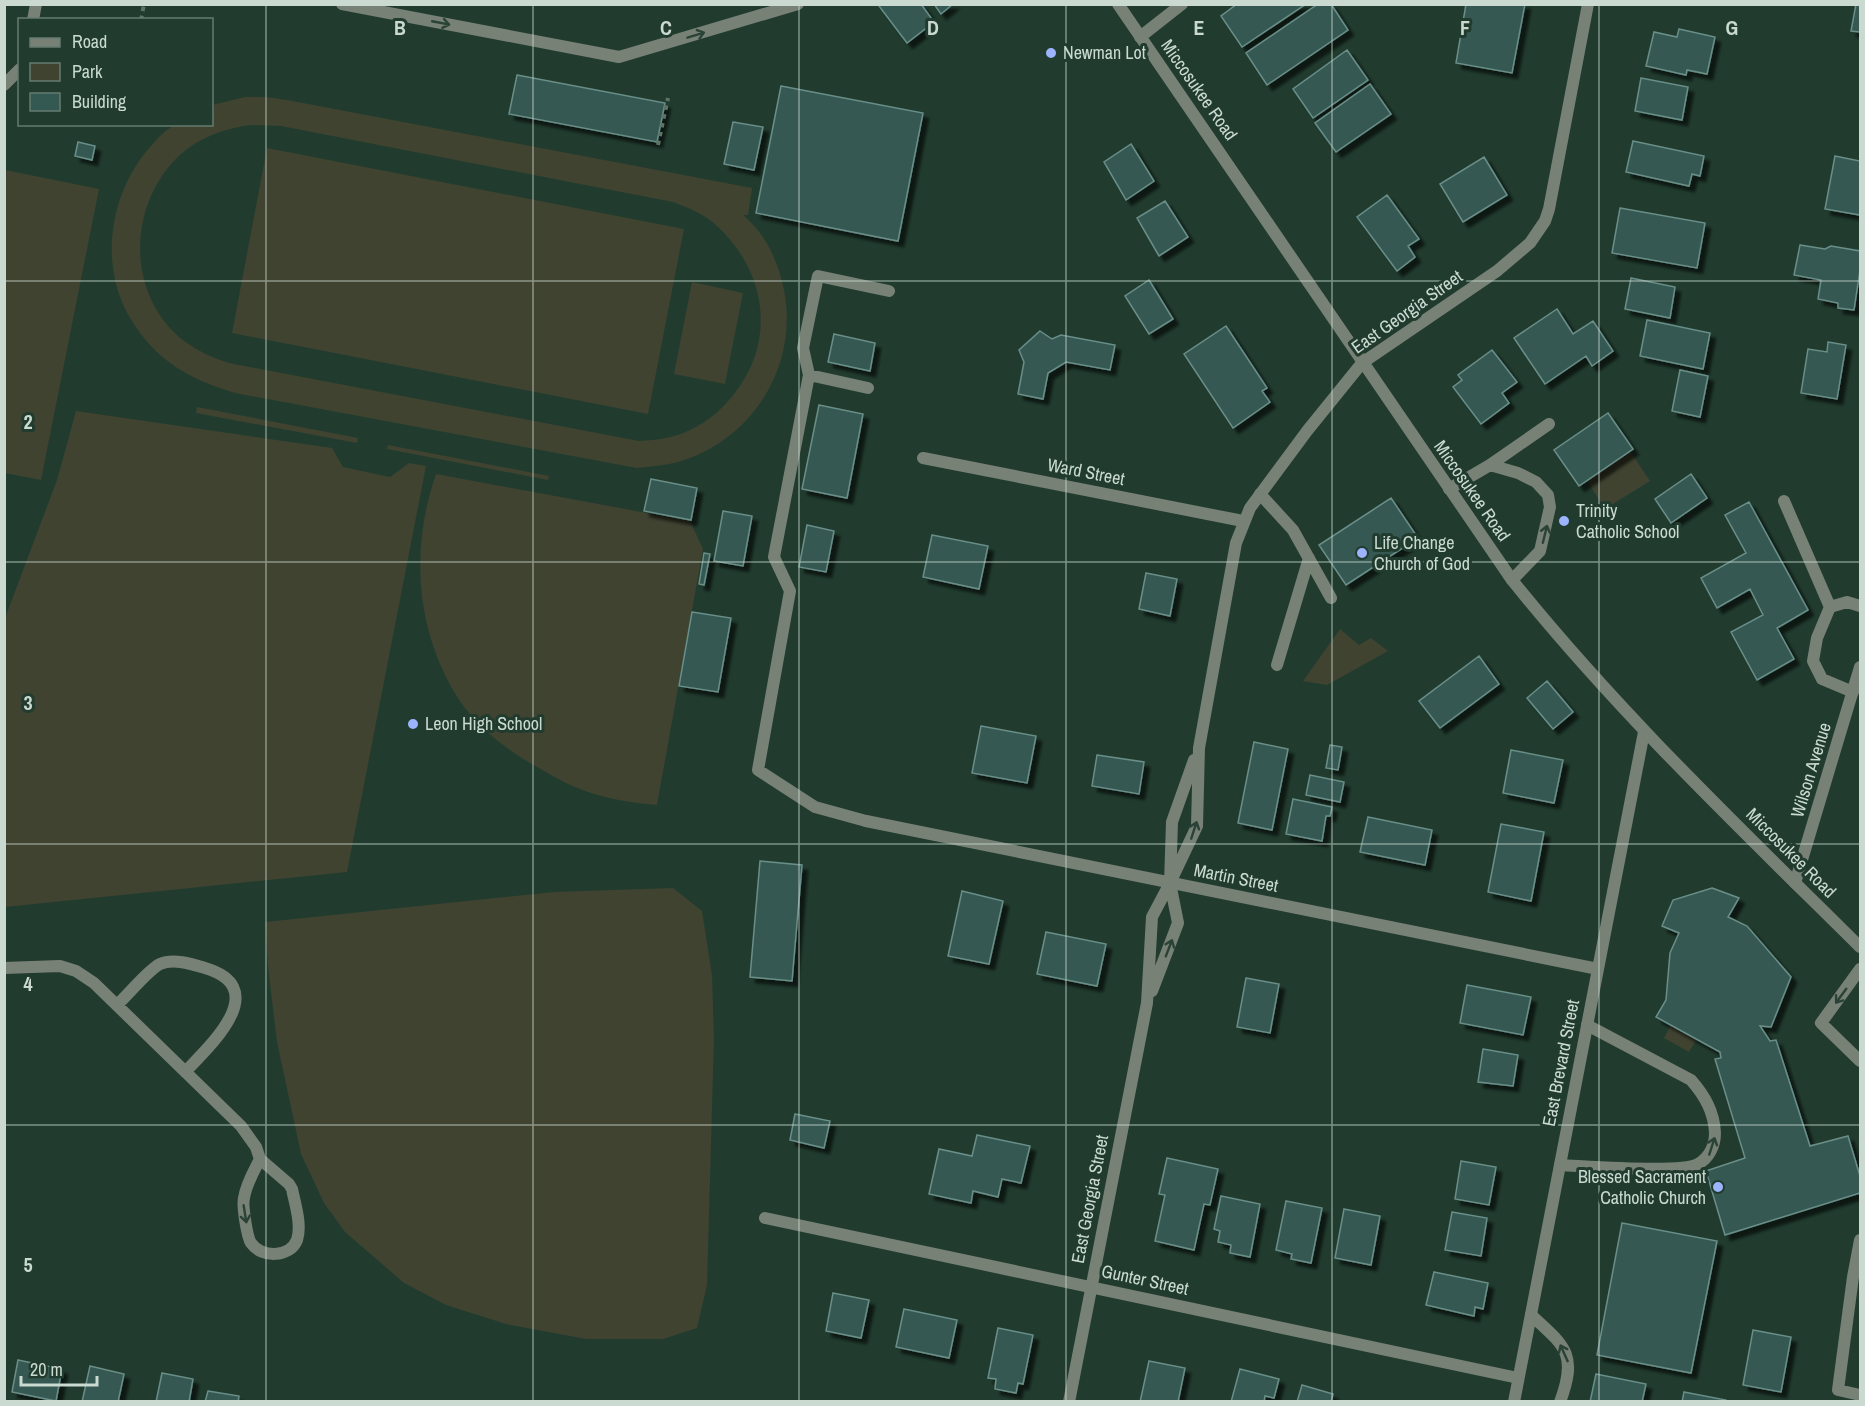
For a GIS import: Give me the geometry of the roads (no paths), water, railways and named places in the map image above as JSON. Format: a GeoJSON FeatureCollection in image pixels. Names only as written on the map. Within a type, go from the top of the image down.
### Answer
{"type":"FeatureCollection","features":[{"type":"Feature","properties":{"kind":"street"},"geometry":{"type":"LineString","coordinates":[[342,4],[619,57],[798,4]]}},
{"type":"Feature","properties":{"kind":"street","name":"Miccosukee Road"},"geometry":{"type":"LineString","coordinates":[[1118,4],[1512,580],[1559,638],[1644,732],[1860,947]]}},
{"type":"Feature","properties":{"kind":"street"},"geometry":{"type":"LineString","coordinates":[[1140,36],[1182,4]]}},
{"type":"Feature","properties":{"kind":"street","name":"East Georgia Street"},"geometry":{"type":"LineString","coordinates":[[1147,1003],[1178,923],[1170,883],[1172,822],[1198,748],[1236,543],[1243,521],[1307,431],[1362,363],[1497,271],[1530,243],[1550,209],[1588,4]]}},
{"type":"Feature","properties":{"kind":"street"},"geometry":{"type":"LineString","coordinates":[[4,85],[18,71]]}},
{"type":"Feature","properties":{"kind":"street"},"geometry":{"type":"LineString","coordinates":[[868,388],[808,375],[803,348],[818,276],[889,291]]}},
{"type":"Feature","properties":{"kind":"street","name":"Martin Street"},"geometry":{"type":"LineString","coordinates":[[808,375],[774,557],[790,591],[758,770],[815,807],[866,821],[1598,969]]}},
{"type":"Feature","properties":{"kind":"street"},"geometry":{"type":"LineString","coordinates":[[1449,489],[1490,465],[1549,424]]}},
{"type":"Feature","properties":{"kind":"street","name":"Ward Street"},"geometry":{"type":"LineString","coordinates":[[923,458],[1243,521]]}},
{"type":"Feature","properties":{"kind":"street"},"geometry":{"type":"LineString","coordinates":[[1490,465],[1518,473],[1536,482],[1548,495],[1550,507],[1540,551],[1512,580]]}},
{"type":"Feature","properties":{"kind":"street"},"geometry":{"type":"LineString","coordinates":[[1260,495],[1293,530],[1331,598]]}},
{"type":"Feature","properties":{"kind":"street"},"geometry":{"type":"LineString","coordinates":[[1784,501],[1830,607],[1817,638],[1813,661],[1822,679],[1853,692]]}},
{"type":"Feature","properties":{"kind":"street"},"geometry":{"type":"LineString","coordinates":[[1277,665],[1309,558]]}},
{"type":"Feature","properties":{"kind":"street"},"geometry":{"type":"LineString","coordinates":[[1830,607],[1846,602],[1860,606]]}},
{"type":"Feature","properties":{"kind":"street","name":"Wilson Avenue"},"geometry":{"type":"LineString","coordinates":[[1796,883],[1860,667]]}},
{"type":"Feature","properties":{"kind":"street","name":"East Brevard Street"},"geometry":{"type":"LineString","coordinates":[[1514,1401],[1644,732]]}},
{"type":"Feature","properties":{"kind":"street","name":"East Georgia Street"},"geometry":{"type":"LineString","coordinates":[[1068,1401],[1147,1003],[1152,917],[1197,826],[1198,748]]}},
{"type":"Feature","properties":{"kind":"street"},"geometry":{"type":"LineString","coordinates":[[117,1005],[158,964],[168,962],[196,965],[214,971],[233,985],[237,999],[235,1010],[210,1047],[186,1072]]}},
{"type":"Feature","properties":{"kind":"street"},"geometry":{"type":"LineString","coordinates":[[4,968],[60,966],[76,971],[94,983],[241,1126],[256,1147],[260,1159],[289,1184],[292,1190],[299,1228],[297,1239],[291,1250],[285,1253],[264,1252],[254,1247],[249,1241],[243,1200],[248,1183],[260,1159]]}},
{"type":"Feature","properties":{"kind":"street"},"geometry":{"type":"LineString","coordinates":[[1860,969],[1821,1023],[1860,1061]]}},
{"type":"Feature","properties":{"kind":"street"},"geometry":{"type":"LineString","coordinates":[[1560,1165],[1677,1170],[1697,1165],[1710,1154],[1715,1137],[1714,1119],[1703,1093],[1691,1080],[1587,1025]]}},
{"type":"Feature","properties":{"kind":"street","name":"Gunter Street"},"geometry":{"type":"LineString","coordinates":[[765,1218],[1518,1378]]}},
{"type":"Feature","properties":{"kind":"street"},"geometry":{"type":"LineString","coordinates":[[1860,1240],[1857,1276],[1838,1390],[1860,1395]]}},
{"type":"Feature","properties":{"kind":"street"},"geometry":{"type":"LineString","coordinates":[[1530,1315],[1556,1339],[1566,1353],[1569,1367],[1560,1401]]}},
{"type":"Feature","properties":{"kind":"place","name":"Newman Lot"},"geometry":{"type":"Point","coordinates":[1051,53]}},
{"type":"Feature","properties":{"kind":"place","name":"Trinity Catholic School"},"geometry":{"type":"Point","coordinates":[1564,521]}},
{"type":"Feature","properties":{"kind":"place","name":"Life Change Church of God"},"geometry":{"type":"Point","coordinates":[1362,553]}},
{"type":"Feature","properties":{"kind":"place","name":"Leon High School"},"geometry":{"type":"Point","coordinates":[413,724]}},
{"type":"Feature","properties":{"kind":"place","name":"Blessed Sacrament Catholic Church"},"geometry":{"type":"Point","coordinates":[1718,1187]}}]}
